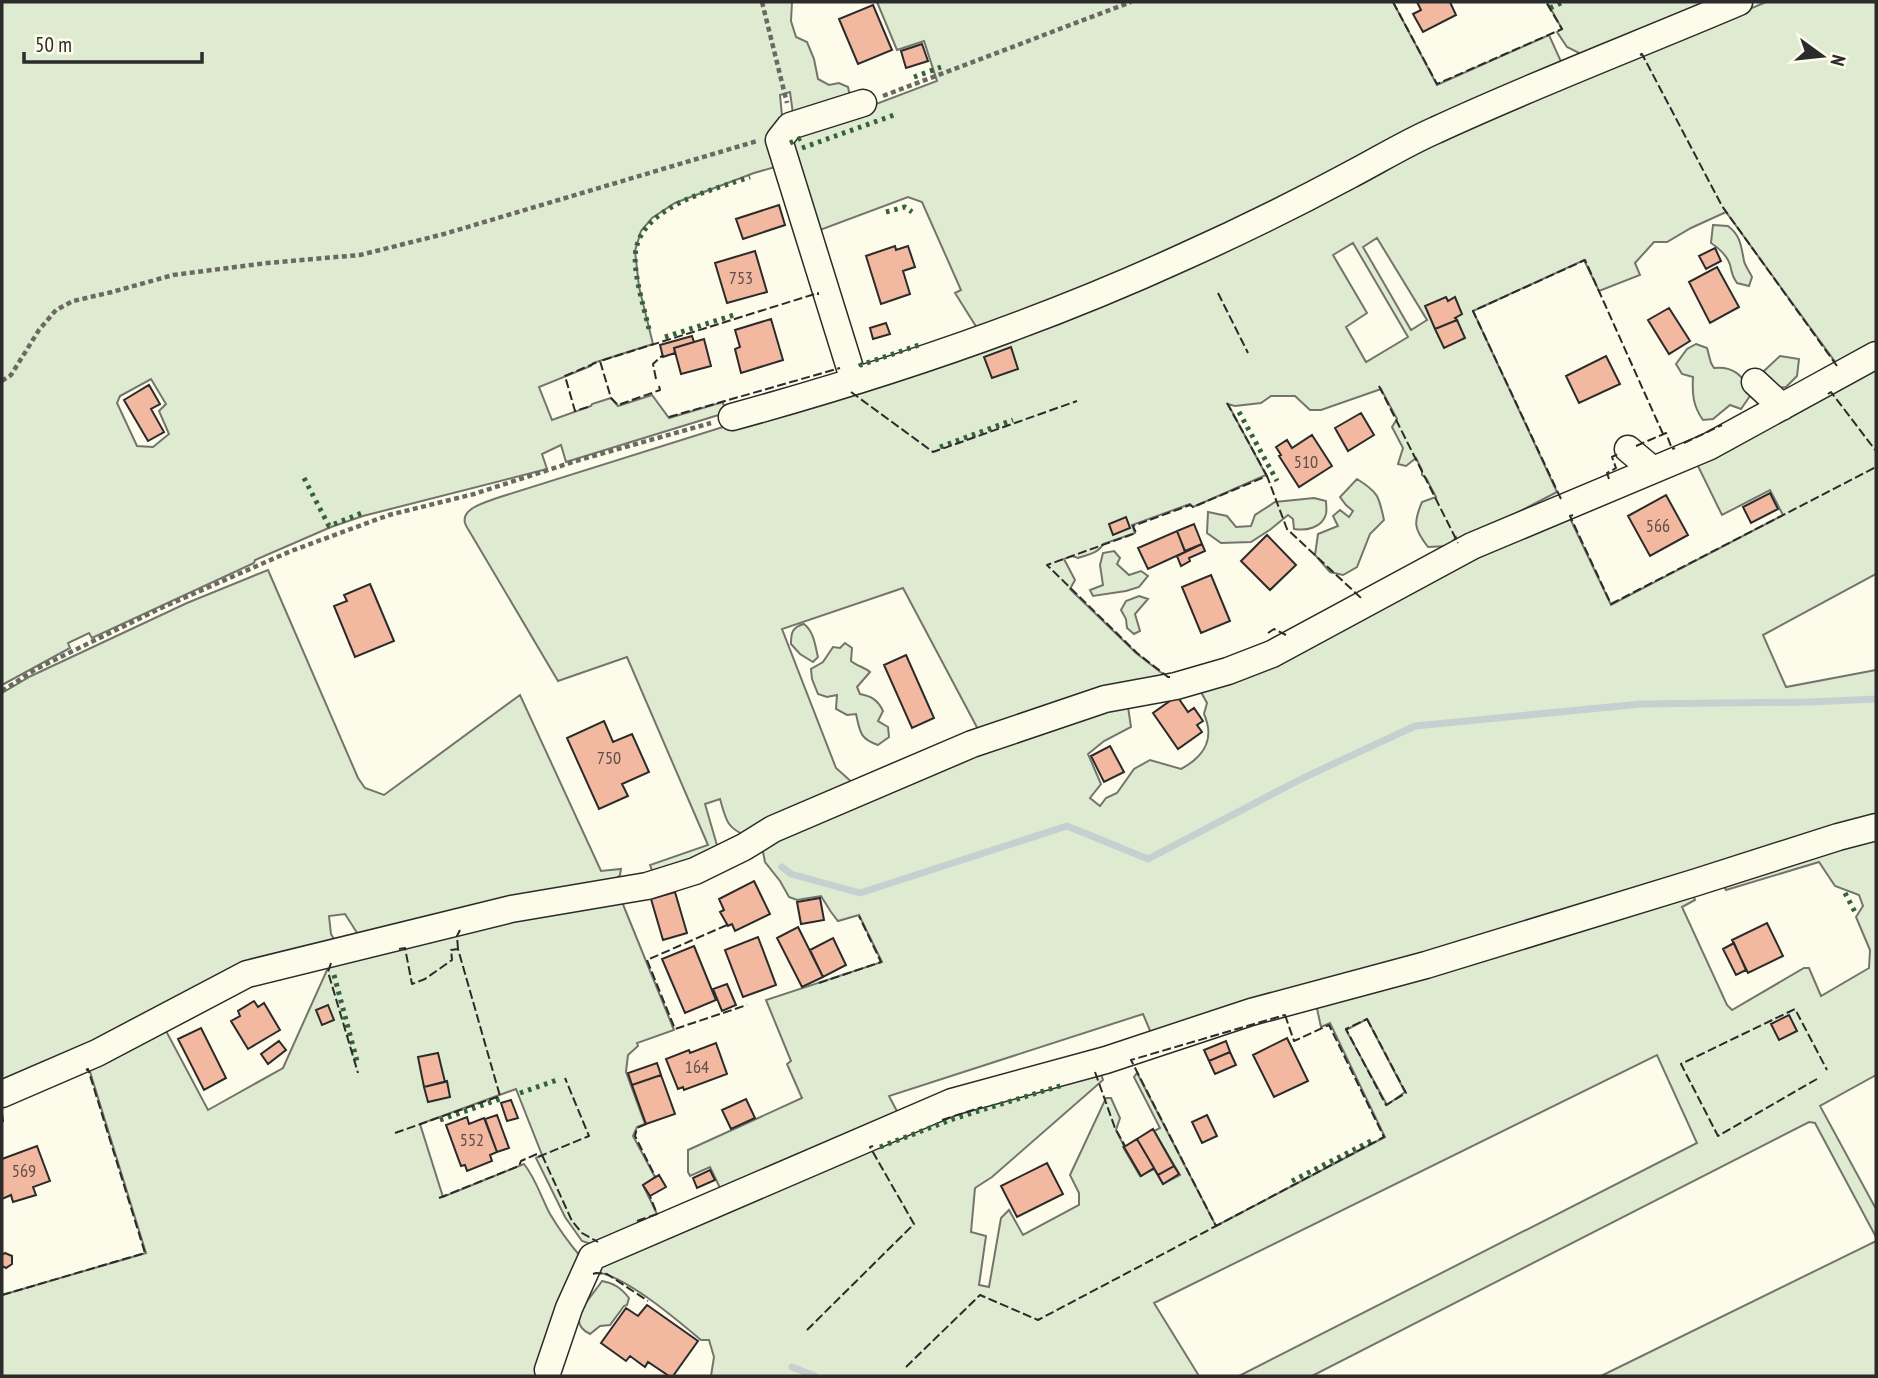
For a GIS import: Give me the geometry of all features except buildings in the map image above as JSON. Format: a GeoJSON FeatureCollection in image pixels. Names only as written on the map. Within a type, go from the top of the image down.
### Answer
{"type":"FeatureCollection","features":[{"type":"Feature","properties":{"kind":"street"},"geometry":{"type":"LineString","coordinates":[[732,417],[896,368],[1075,305],[1183,257],[1345,178],[1433,131],[1577,68],[1739,2]]}},
{"type":"Feature","properties":{"kind":"street"},"geometry":{"type":"LineString","coordinates":[[854,381],[779,140],[788,129],[863,103]]}},
{"type":"Feature","properties":{"kind":"street"},"geometry":{"type":"LineString","coordinates":[[2,1094],[97,1053],[247,974],[511,909],[647,887],[695,872],[773,829],[879,779],[963,744],[1105,699],[1154,693],[1228,671],[1267,645],[1436,560],[1613,497],[1653,470],[1708,447],[1876,355]]}},
{"type":"Feature","properties":{"kind":"street"},"geometry":{"type":"LineString","coordinates":[[1755,382],[1782,407]]}},
{"type":"Feature","properties":{"kind":"street"},"geometry":{"type":"LineString","coordinates":[[1628,449],[1653,470]]}},
{"type":"Feature","properties":{"kind":"street"},"geometry":{"type":"LineString","coordinates":[[548,1370],[569,1308],[592,1257],[952,1102],[1106,1060],[1251,1012],[1426,965],[1876,827]]}},
{"type":"Feature","properties":{"kind":"path"},"geometry":{"type":"LineString","coordinates":[[2,381],[11,375],[39,330],[56,310],[73,301],[173,275],[360,255],[444,234],[788,129],[789,107],[762,2]]}},
{"type":"Feature","properties":{"kind":"path"},"geometry":{"type":"LineString","coordinates":[[863,103],[1131,2]]}},
{"type":"Feature","properties":{"kind":"path"},"geometry":{"type":"LineString","coordinates":[[2,691],[36,669],[161,608],[291,551],[389,515],[474,494],[579,460],[732,417]]}},
{"type":"Feature","properties":{"kind":"green space"},"geometry":{"type":"Polygon","coordinates":[[[2,2],[792,2],[791,21],[796,37],[807,42],[818,79],[829,85],[839,83],[848,87],[851,101],[793,114],[790,92],[780,95],[783,126],[776,142],[937,81],[924,41],[897,50],[877,2],[1393,2],[1437,85],[1549,35],[1563,66],[1178,255],[977,328],[955,293],[961,290],[922,202],[908,197],[812,233],[789,163],[754,173],[675,203],[652,218],[641,231],[635,251],[639,287],[653,344],[593,363],[539,387],[552,420],[611,398],[618,406],[652,395],[669,418],[723,402],[725,413],[566,462],[561,445],[542,454],[547,469],[363,516],[331,527],[92,638],[89,633],[68,643],[70,648],[2,685],[2,2]],[[151,379],[120,396],[117,403],[137,446],[153,447],[169,434],[159,411],[166,404],[151,379]]]}},
{"type":"Feature","properties":{"kind":"green space"},"geometry":{"type":"Polygon","coordinates":[[[1547,2],[1725,2],[1585,56],[1567,47],[1557,32],[1562,29],[1547,2]]]}},
{"type":"Feature","properties":{"kind":"green space"},"geometry":{"type":"Polygon","coordinates":[[[1766,2],[1876,2],[1876,350],[1836,363],[1726,212],[1667,242],[1654,242],[1635,263],[1640,275],[1599,291],[1584,260],[1473,311],[1557,492],[1459,543],[1456,537],[1449,546],[1428,547],[1416,526],[1422,502],[1436,497],[1422,475],[1416,458],[1406,466],[1398,464],[1403,448],[1392,427],[1397,419],[1381,389],[1321,410],[1310,410],[1295,396],[1271,396],[1261,403],[1235,406],[1228,404],[1266,475],[1193,507],[1190,504],[1132,525],[1135,533],[1103,544],[1099,550],[1092,553],[1064,559],[1075,580],[1070,589],[1136,653],[1168,678],[980,733],[903,588],[782,629],[836,768],[855,785],[747,836],[731,826],[720,799],[705,804],[719,852],[653,873],[650,865],[708,845],[627,657],[558,681],[467,527],[467,513],[476,506],[497,498],[726,426],[727,429],[865,381],[1766,2]],[[1377,238],[1363,247],[1411,330],[1427,320],[1377,238]],[[1353,243],[1333,255],[1367,313],[1346,327],[1366,362],[1408,337],[1353,243]]]}},
{"type":"Feature","properties":{"kind":"green space"},"geometry":{"type":"Polygon","coordinates":[[[1713,225],[1728,226],[1738,238],[1752,277],[1749,286],[1737,283],[1726,257],[1711,243],[1713,225]]]}},
{"type":"Feature","properties":{"kind":"green space"},"geometry":{"type":"Polygon","coordinates":[[[1696,344],[1707,348],[1714,368],[1737,373],[1745,382],[1752,393],[1741,409],[1730,405],[1713,419],[1703,420],[1694,400],[1693,377],[1682,374],[1676,364],[1687,349],[1696,344]]]}},
{"type":"Feature","properties":{"kind":"green space"},"geometry":{"type":"Polygon","coordinates":[[[1780,356],[1799,359],[1797,376],[1786,387],[1777,388],[1765,383],[1764,371],[1780,356]]]}},
{"type":"Feature","properties":{"kind":"green space"},"geometry":{"type":"Polygon","coordinates":[[[1876,362],[1876,574],[1763,635],[1786,687],[1876,670],[1876,818],[1251,1009],[722,1192],[710,1167],[690,1176],[688,1150],[802,1098],[787,1064],[791,1061],[766,1000],[882,962],[859,915],[838,921],[821,896],[797,900],[789,897],[765,862],[765,839],[828,808],[1127,700],[1131,727],[1104,741],[1088,754],[1101,784],[1090,798],[1100,806],[1106,798],[1117,793],[1134,769],[1150,760],[1181,769],[1202,752],[1208,739],[1204,714],[1207,703],[1202,694],[1204,686],[1567,512],[1611,605],[1783,515],[1770,490],[1722,515],[1695,460],[1876,362]],[[1143,1014],[889,1096],[899,1115],[1151,1033],[1143,1014]]]}},
{"type":"Feature","properties":{"kind":"green space"},"geometry":{"type":"Polygon","coordinates":[[[1357,479],[1377,495],[1384,520],[1370,534],[1357,567],[1343,575],[1330,572],[1315,555],[1318,534],[1338,526],[1333,516],[1340,510],[1349,517],[1353,511],[1340,497],[1357,479]]]}},
{"type":"Feature","properties":{"kind":"green space"},"geometry":{"type":"Polygon","coordinates":[[[1314,498],[1326,501],[1326,511],[1321,523],[1313,528],[1294,529],[1293,519],[1288,515],[1251,542],[1221,543],[1207,533],[1208,512],[1227,516],[1236,527],[1251,526],[1255,515],[1275,502],[1314,498]]]}},
{"type":"Feature","properties":{"kind":"green space"},"geometry":{"type":"Polygon","coordinates":[[[1114,551],[1120,558],[1117,564],[1129,575],[1141,571],[1148,576],[1139,587],[1093,596],[1090,590],[1103,585],[1100,565],[1103,553],[1114,551]]]}},
{"type":"Feature","properties":{"kind":"green space"},"geometry":{"type":"Polygon","coordinates":[[[268,570],[358,778],[365,788],[384,795],[520,695],[601,871],[621,869],[620,875],[609,886],[361,939],[345,914],[329,916],[331,934],[338,946],[2,1087],[2,693],[31,676],[187,603],[268,570]]]}},
{"type":"Feature","properties":{"kind":"green space"},"geometry":{"type":"Polygon","coordinates":[[[1139,596],[1148,599],[1135,614],[1140,631],[1134,634],[1127,628],[1121,610],[1126,601],[1139,596]]]}},
{"type":"Feature","properties":{"kind":"green space"},"geometry":{"type":"Polygon","coordinates":[[[804,624],[815,643],[818,657],[813,662],[791,644],[793,631],[804,624]]]}},
{"type":"Feature","properties":{"kind":"green space"},"geometry":{"type":"Polygon","coordinates":[[[845,643],[852,648],[851,661],[870,672],[857,687],[860,694],[874,699],[883,711],[878,721],[888,727],[889,737],[878,745],[862,734],[856,714],[847,715],[836,709],[837,695],[827,697],[818,694],[812,679],[811,669],[823,662],[833,647],[840,648],[845,643]]]}},
{"type":"Feature","properties":{"kind":"green space"},"geometry":{"type":"Polygon","coordinates":[[[1876,833],[1876,1075],[1820,1106],[1876,1209],[1876,1237],[1815,1123],[1809,1122],[1312,1376],[1239,1376],[1697,1143],[1657,1055],[1154,1303],[1199,1376],[711,1376],[714,1357],[709,1340],[701,1340],[636,1290],[608,1275],[596,1272],[596,1266],[932,1117],[1100,1071],[1103,1080],[992,1177],[975,1188],[971,1232],[986,1236],[979,1285],[989,1287],[1001,1218],[1009,1210],[1023,1235],[1079,1205],[1079,1193],[1070,1175],[1106,1098],[1111,1098],[1120,1118],[1116,1130],[1140,1176],[1154,1169],[1163,1184],[1180,1175],[1154,1131],[1160,1128],[1134,1077],[1137,1073],[1216,1226],[1385,1137],[1330,1023],[1321,1027],[1316,1004],[1692,891],[1695,900],[1682,907],[1727,1005],[1732,1010],[1804,968],[1809,968],[1821,996],[1869,968],[1870,950],[1856,917],[1863,906],[1859,895],[1835,886],[1819,862],[1726,890],[1722,883],[1876,833]],[[1367,1019],[1346,1030],[1387,1105],[1405,1092],[1367,1019]]]}},
{"type":"Feature","properties":{"kind":"green space"},"geometry":{"type":"Polygon","coordinates":[[[620,897],[674,1030],[637,1043],[638,1046],[628,1055],[626,1072],[645,1124],[637,1127],[633,1136],[655,1177],[643,1185],[657,1214],[677,1212],[597,1246],[582,1241],[565,1217],[536,1158],[542,1155],[516,1089],[420,1124],[443,1197],[524,1164],[550,1214],[580,1256],[555,1376],[2,1376],[2,1295],[146,1253],[87,1062],[165,1029],[208,1110],[283,1068],[331,961],[620,897]]]}},
{"type":"Feature","properties":{"kind":"green space"},"geometry":{"type":"Polygon","coordinates":[[[1876,1241],[1876,1376],[1601,1376],[1876,1241]]]}},
{"type":"Feature","properties":{"kind":"green space"},"geometry":{"type":"Polygon","coordinates":[[[602,1281],[617,1286],[629,1298],[627,1305],[610,1325],[600,1326],[590,1334],[582,1329],[579,1316],[602,1281]]]}},
{"type":"Feature","properties":{"kind":"waterway"},"geometry":{"type":"LineString","coordinates":[[782,867],[791,874],[860,893],[1067,826],[1148,859],[1303,778],[1415,726],[1641,704],[1876,699]]}},
{"type":"Feature","properties":{"kind":"waterway"},"geometry":{"type":"LineString","coordinates":[[792,1367],[815,1376]]}},
{"type":"Feature","properties":{"kind":"hedge"},"geometry":{"type":"LineString","coordinates":[[1550,8],[1563,2]]}},
{"type":"Feature","properties":{"kind":"hedge"},"geometry":{"type":"LineString","coordinates":[[914,77],[941,67]]}},
{"type":"Feature","properties":{"kind":"hedge"},"geometry":{"type":"LineString","coordinates":[[802,148],[894,115]]}},
{"type":"Feature","properties":{"kind":"hedge"},"geometry":{"type":"LineString","coordinates":[[790,143],[803,137]]}},
{"type":"Feature","properties":{"kind":"hedge"},"geometry":{"type":"LineString","coordinates":[[649,329],[635,258],[642,234],[652,221],[682,201],[750,177]]}},
{"type":"Feature","properties":{"kind":"hedge"},"geometry":{"type":"LineString","coordinates":[[886,212],[905,207],[912,212]]}},
{"type":"Feature","properties":{"kind":"hedge"},"geometry":{"type":"LineString","coordinates":[[665,337],[737,314]]}},
{"type":"Feature","properties":{"kind":"hedge"},"geometry":{"type":"LineString","coordinates":[[860,363],[861,365],[922,344]]}},
{"type":"Feature","properties":{"kind":"hedge"},"geometry":{"type":"LineString","coordinates":[[1239,412],[1277,481]]}},
{"type":"Feature","properties":{"kind":"hedge"},"geometry":{"type":"LineString","coordinates":[[940,447],[1013,420]]}},
{"type":"Feature","properties":{"kind":"hedge"},"geometry":{"type":"LineString","coordinates":[[304,478],[329,526],[362,513]]}},
{"type":"Feature","properties":{"kind":"hedge"},"geometry":{"type":"LineString","coordinates":[[1845,893],[1856,914]]}},
{"type":"Feature","properties":{"kind":"hedge"},"geometry":{"type":"LineString","coordinates":[[334,975],[357,1061]]}},
{"type":"Feature","properties":{"kind":"hedge"},"geometry":{"type":"LineString","coordinates":[[520,1093],[557,1080]]}},
{"type":"Feature","properties":{"kind":"hedge"},"geometry":{"type":"LineString","coordinates":[[880,1147],[953,1119],[1063,1085]]}},
{"type":"Feature","properties":{"kind":"hedge"},"geometry":{"type":"LineString","coordinates":[[440,1120],[500,1099]]}},
{"type":"Feature","properties":{"kind":"hedge"},"geometry":{"type":"LineString","coordinates":[[1292,1181],[1371,1141]]}},
{"type":"Feature","properties":{"kind":"fence"},"geometry":{"type":"LineString","coordinates":[[1393,2],[1437,84],[1562,29],[1546,2]]}},
{"type":"Feature","properties":{"kind":"fence"},"geometry":{"type":"LineString","coordinates":[[1640,55],[1642,54],[1722,206],[1837,366]]}},
{"type":"Feature","properties":{"kind":"fence"},"geometry":{"type":"LineString","coordinates":[[1561,499],[1473,311],[1585,260],[1663,434]]}},
{"type":"Feature","properties":{"kind":"fence"},"geometry":{"type":"LineString","coordinates":[[1218,293],[1248,353]]}},
{"type":"Feature","properties":{"kind":"fence"},"geometry":{"type":"LineString","coordinates":[[659,386],[660,390],[618,405],[611,398],[600,361],[818,295]]}},
{"type":"Feature","properties":{"kind":"fence"},"geometry":{"type":"LineString","coordinates":[[656,379],[653,364],[663,355]]}},
{"type":"Feature","properties":{"kind":"fence"},"geometry":{"type":"LineString","coordinates":[[588,407],[575,411],[565,376],[600,361]]}},
{"type":"Feature","properties":{"kind":"fence"},"geometry":{"type":"LineString","coordinates":[[669,417],[840,368]]}},
{"type":"Feature","properties":{"kind":"fence"},"geometry":{"type":"LineString","coordinates":[[1379,386],[1458,543]]}},
{"type":"Feature","properties":{"kind":"fence"},"geometry":{"type":"LineString","coordinates":[[851,392],[933,452],[1077,401]]}},
{"type":"Feature","properties":{"kind":"fence"},"geometry":{"type":"LineString","coordinates":[[1828,394],[1831,392],[1876,451]]}},
{"type":"Feature","properties":{"kind":"fence"},"geometry":{"type":"LineString","coordinates":[[1227,403],[1267,476]]}},
{"type":"Feature","properties":{"kind":"fence"},"geometry":{"type":"LineString","coordinates":[[1684,443],[1722,425]]}},
{"type":"Feature","properties":{"kind":"fence"},"geometry":{"type":"LineString","coordinates":[[1636,446],[1666,433],[1672,449],[1675,448]]}},
{"type":"Feature","properties":{"kind":"fence"},"geometry":{"type":"LineString","coordinates":[[1609,479],[1607,473],[1616,468],[1612,457],[1620,453]]}},
{"type":"Feature","properties":{"kind":"fence"},"geometry":{"type":"LineString","coordinates":[[1573,515],[1570,516],[1611,604],[1876,467]]}},
{"type":"Feature","properties":{"kind":"fence"},"geometry":{"type":"LineString","coordinates":[[1170,677],[1137,653],[1047,565],[1136,533],[1133,526],[1190,505],[1193,507],[1267,476],[1287,529],[1361,598]]}},
{"type":"Feature","properties":{"kind":"fence"},"geometry":{"type":"LineString","coordinates":[[1268,633],[1274,629],[1286,635]]}},
{"type":"Feature","properties":{"kind":"fence"},"geometry":{"type":"LineString","coordinates":[[819,983],[881,962],[859,916]]}},
{"type":"Feature","properties":{"kind":"fence"},"geometry":{"type":"LineString","coordinates":[[727,925],[647,960],[675,1029],[747,1005]]}},
{"type":"Feature","properties":{"kind":"fence"},"geometry":{"type":"LineString","coordinates":[[458,949],[457,936],[460,930]]}},
{"type":"Feature","properties":{"kind":"fence"},"geometry":{"type":"LineString","coordinates":[[395,1133],[500,1096],[458,949],[451,950],[452,960],[425,979],[412,984],[405,948],[399,949]]}},
{"type":"Feature","properties":{"kind":"fence"},"geometry":{"type":"LineString","coordinates":[[331,963],[328,972],[358,1073]]}},
{"type":"Feature","properties":{"kind":"fence"},"geometry":{"type":"LineString","coordinates":[[1817,1079],[1718,1136],[1681,1064],[1795,1009],[1827,1070]]}},
{"type":"Feature","properties":{"kind":"fence"},"geometry":{"type":"LineString","coordinates":[[1285,1015],[1294,1041],[1329,1025],[1384,1137],[1216,1226],[1131,1060],[1285,1015]]}},
{"type":"Feature","properties":{"kind":"fence"},"geometry":{"type":"LineString","coordinates":[[1367,1019],[1406,1093],[1386,1105],[1346,1029],[1367,1019]]}},
{"type":"Feature","properties":{"kind":"fence"},"geometry":{"type":"LineString","coordinates":[[2,1295],[145,1253],[88,1069],[86,1070]]}},
{"type":"Feature","properties":{"kind":"fence"},"geometry":{"type":"LineString","coordinates":[[1095,1072],[1115,1128],[1125,1146]]}},
{"type":"Feature","properties":{"kind":"fence"},"geometry":{"type":"LineString","coordinates":[[439,1198],[519,1166],[521,1161],[537,1154],[538,1157],[589,1136],[565,1078]]}},
{"type":"Feature","properties":{"kind":"fence"},"geometry":{"type":"LineString","coordinates":[[942,1120],[982,1107]]}},
{"type":"Feature","properties":{"kind":"fence"},"geometry":{"type":"LineString","coordinates":[[2,1114],[2,1122]]}},
{"type":"Feature","properties":{"kind":"fence"},"geometry":{"type":"LineString","coordinates":[[646,1124],[637,1128],[635,1136],[656,1178]]}},
{"type":"Feature","properties":{"kind":"fence"},"geometry":{"type":"LineString","coordinates":[[807,1330],[914,1224],[870,1147],[873,1146]]}},
{"type":"Feature","properties":{"kind":"fence"},"geometry":{"type":"LineString","coordinates":[[542,1155],[572,1221],[582,1233],[598,1242]]}},
{"type":"Feature","properties":{"kind":"fence"},"geometry":{"type":"LineString","coordinates":[[637,1221],[657,1214],[650,1196]]}},
{"type":"Feature","properties":{"kind":"fence"},"geometry":{"type":"LineString","coordinates":[[906,1367],[980,1295],[1038,1320],[1216,1226]]}},
{"type":"Feature","properties":{"kind":"fence"},"geometry":{"type":"LineString","coordinates":[[593,1274],[607,1274],[648,1301]]}}]}
